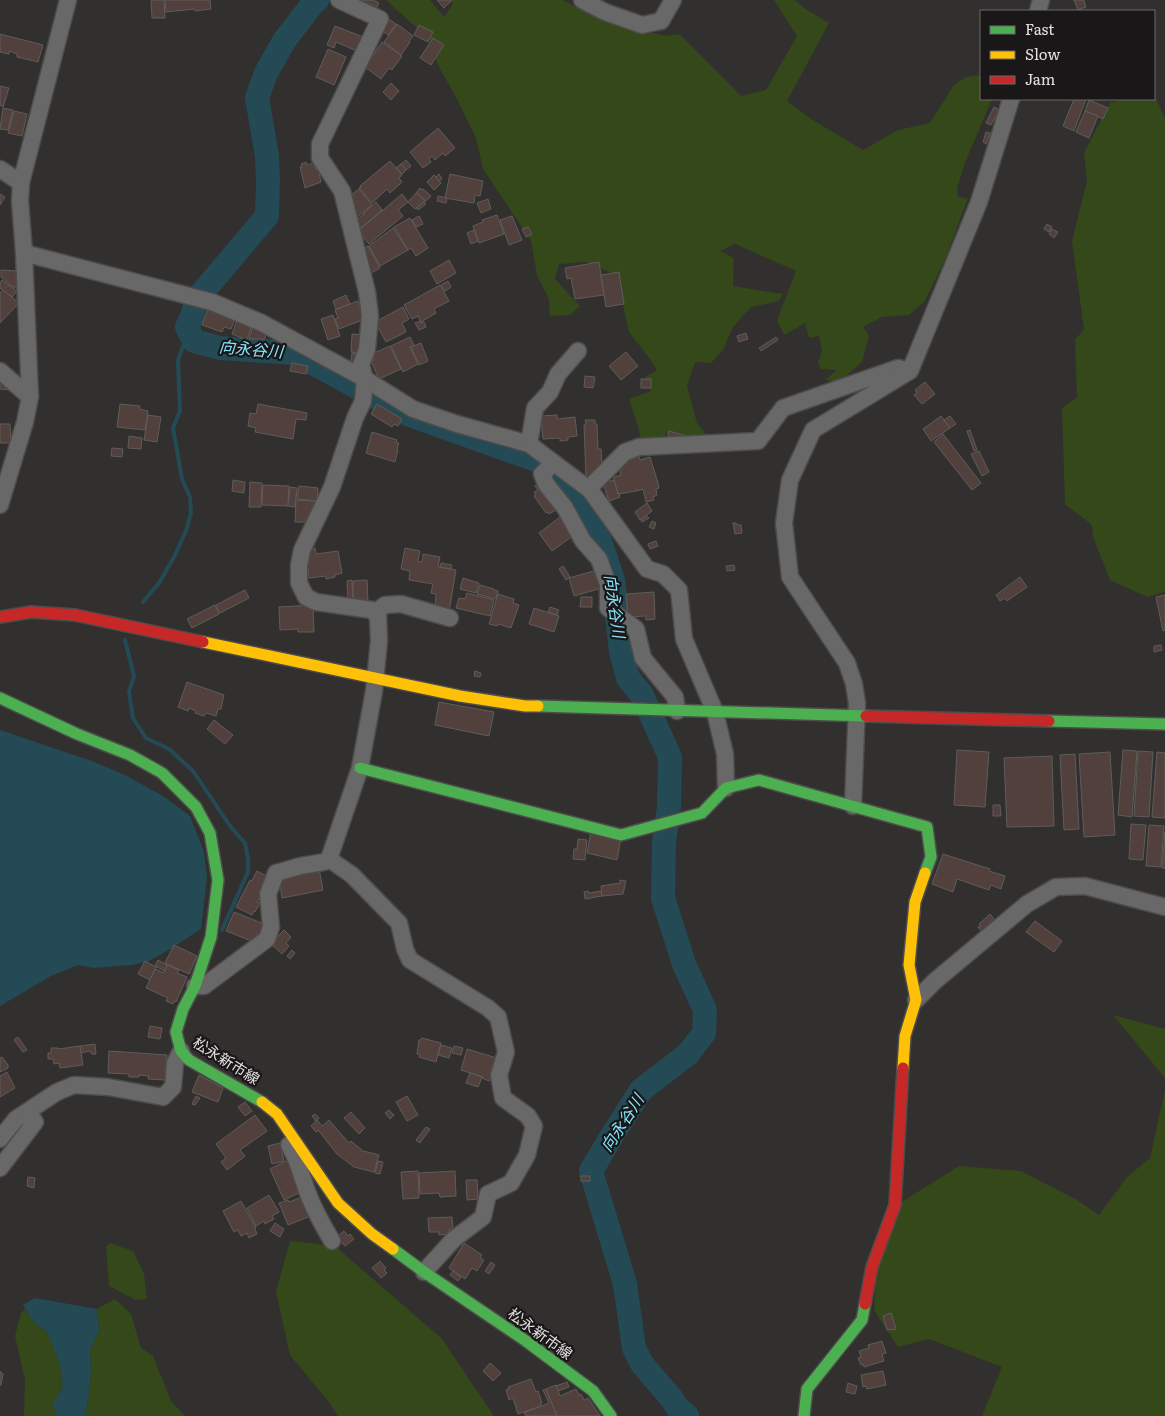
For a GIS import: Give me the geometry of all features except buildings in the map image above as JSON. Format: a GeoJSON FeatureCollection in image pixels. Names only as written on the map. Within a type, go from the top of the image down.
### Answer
{"type":"FeatureCollection","features":[{"type":"Feature","properties":{"kind":"street"},"geometry":{"type":"LineString","coordinates":[[0,506],[25,422],[30,397],[20,201],[21,182],[68,0]]}},
{"type":"Feature","properties":{"kind":"street"},"geometry":{"type":"LineString","coordinates":[[195,986],[204,986],[267,939],[271,927],[268,894],[276,873],[324,862],[328,859],[360,768],[376,678],[379,640],[378,616],[372,610],[316,602],[306,597],[299,583],[298,565],[302,550],[332,487],[355,418],[363,401],[365,379],[362,365],[367,349],[370,316],[367,292],[342,191],[320,158],[320,144],[380,19],[339,0]]}},
{"type":"Feature","properties":{"kind":"street"},"geometry":{"type":"LineString","coordinates":[[582,0],[606,12],[642,25],[661,21],[673,0]]}},
{"type":"Feature","properties":{"kind":"street"},"geometry":{"type":"LineString","coordinates":[[853,806],[857,703],[854,684],[848,663],[790,577],[784,523],[790,480],[813,430],[910,371],[979,202],[1011,100]]}},
{"type":"Feature","properties":{"kind":"street"},"geometry":{"type":"LineString","coordinates":[[0,169],[21,182]]}},
{"type":"Feature","properties":{"kind":"street"},"geometry":{"type":"LineString","coordinates":[[24,253],[212,302],[262,323],[365,379],[414,409],[457,424],[529,444],[590,490],[647,569],[663,574],[679,590],[684,639],[715,712],[725,754],[726,788]]}},
{"type":"Feature","properties":{"kind":"street"},"geometry":{"type":"LineString","coordinates":[[529,444],[535,408],[550,392],[558,374],[578,351]]}},
{"type":"Feature","properties":{"kind":"street"},"geometry":{"type":"LineString","coordinates":[[590,490],[594,483],[625,452],[639,448],[758,441],[783,408],[898,368],[910,371]]}},
{"type":"Feature","properties":{"kind":"street"},"geometry":{"type":"LineString","coordinates":[[0,371],[30,397]]}},
{"type":"Feature","properties":{"kind":"street"},"geometry":{"type":"LineString","coordinates":[[554,463],[542,474],[546,484],[565,508],[583,541],[599,559],[608,584],[608,608],[636,629],[644,658],[675,697],[675,711]]}},
{"type":"Feature","properties":{"kind":"street"},"geometry":{"type":"LineString","coordinates":[[375,613],[385,605],[401,604],[450,618]]}},
{"type":"Feature","properties":{"kind":"street"},"geometry":{"type":"LineString","coordinates":[[0,617],[31,612],[75,615],[460,696],[525,706],[856,717],[1165,724]]}},
{"type":"Feature","properties":{"kind":"street","name":"松永新市線"},"geometry":{"type":"LineString","coordinates":[[0,698],[77,734],[130,755],[162,774],[182,791],[196,807],[210,833],[218,880],[211,937],[195,986],[183,1009],[176,1032],[181,1051],[189,1060],[264,1103],[277,1114],[338,1204],[372,1234],[593,1391],[610,1416]]}},
{"type":"Feature","properties":{"kind":"street"},"geometry":{"type":"LineString","coordinates":[[360,768],[621,835],[702,813],[726,788],[759,780],[927,827],[931,857],[915,902],[909,965],[916,1000],[906,1036],[895,1206],[872,1267],[862,1320],[807,1389],[804,1416]]}},
{"type":"Feature","properties":{"kind":"street"},"geometry":{"type":"LineString","coordinates":[[328,859],[352,875],[399,923],[405,949],[410,960],[488,1008],[498,1017],[506,1052],[499,1075],[503,1098],[528,1116],[534,1126],[527,1155],[511,1184],[488,1194],[483,1217],[454,1239],[424,1272]]}},
{"type":"Feature","properties":{"kind":"street"},"geometry":{"type":"LineString","coordinates":[[916,1000],[935,981],[1027,904],[1056,888],[1085,886],[1165,906]]}},
{"type":"Feature","properties":{"kind":"street"},"geometry":{"type":"LineString","coordinates":[[0,1139],[16,1119],[57,1092],[74,1085],[108,1088],[163,1097],[173,1087],[175,1063],[181,1051]]}},
{"type":"Feature","properties":{"kind":"street"},"geometry":{"type":"LineString","coordinates":[[264,1103],[261,1109],[275,1123],[296,1156],[309,1196],[332,1241]]}},
{"type":"Feature","properties":{"kind":"street"},"geometry":{"type":"LineString","coordinates":[[0,1168],[35,1122],[28,1112]]}},
{"type":"Feature","properties":{"kind":"green space"},"geometry":{"type":"Polygon","coordinates":[[[386,0],[430,0],[444,17],[453,4],[449,0],[562,0],[608,22],[666,36],[679,34],[741,96],[766,90],[797,36],[774,0],[795,0],[804,8],[829,23],[787,101],[811,119],[863,150],[898,130],[930,123],[954,85],[966,77],[980,75],[980,100],[992,100],[966,160],[957,188],[958,197],[968,198],[946,257],[925,301],[909,315],[882,317],[863,327],[869,336],[862,362],[839,382],[825,380],[837,370],[821,369],[818,362],[822,351],[819,336],[809,338],[805,323],[784,335],[777,320],[796,271],[735,244],[720,251],[734,258],[733,286],[783,294],[779,301],[751,307],[733,327],[723,350],[711,363],[695,362],[687,386],[697,423],[712,442],[677,444],[667,433],[658,443],[641,444],[639,429],[629,399],[651,391],[645,377],[657,370],[629,332],[614,274],[585,262],[559,264],[555,279],[580,306],[570,315],[550,316],[549,299],[537,275],[531,241],[483,169],[476,138],[437,63],[431,41],[386,0]]]}},
{"type":"Feature","properties":{"kind":"green space"},"geometry":{"type":"Polygon","coordinates":[[[1155,96],[1165,119],[1165,592],[1147,597],[1110,580],[1093,537],[1092,525],[1065,504],[1062,408],[1077,397],[1075,340],[1084,329],[1072,241],[1087,181],[1084,153],[1110,103],[1120,100],[1155,100],[1155,96]]]}},
{"type":"Feature","properties":{"kind":"green space"},"geometry":{"type":"Polygon","coordinates":[[[1113,1015],[1165,1029],[1165,1078],[1113,1015]]]}},
{"type":"Feature","properties":{"kind":"green space"},"geometry":{"type":"Polygon","coordinates":[[[1165,1090],[1165,1416],[982,1416],[1002,1367],[929,1339],[898,1347],[874,1310],[876,1276],[900,1203],[959,1166],[1021,1171],[1077,1200],[1099,1215],[1127,1177],[1150,1158],[1165,1090]]]}},
{"type":"Feature","properties":{"kind":"green space"},"geometry":{"type":"Polygon","coordinates":[[[290,1241],[335,1246],[442,1339],[494,1416],[338,1416],[329,1402],[290,1355],[276,1292],[290,1241]]]}},
{"type":"Feature","properties":{"kind":"green space"},"geometry":{"type":"Polygon","coordinates":[[[110,1243],[133,1251],[144,1274],[147,1299],[136,1300],[109,1286],[106,1247],[110,1243]]]}},
{"type":"Feature","properties":{"kind":"green space"},"geometry":{"type":"Polygon","coordinates":[[[115,1299],[131,1314],[141,1348],[153,1356],[171,1401],[185,1416],[84,1416],[87,1408],[91,1373],[90,1350],[99,1330],[97,1309],[115,1299]]]}},
{"type":"Feature","properties":{"kind":"green space"},"geometry":{"type":"Polygon","coordinates":[[[25,1309],[32,1320],[47,1332],[60,1364],[63,1387],[53,1404],[57,1416],[24,1416],[25,1380],[15,1336],[21,1313],[25,1309]]]}},
{"type":"Feature","properties":{"kind":"water"},"geometry":{"type":"Polygon","coordinates":[[[0,730],[92,761],[127,776],[163,796],[190,816],[204,852],[207,878],[201,929],[149,961],[132,965],[93,968],[78,965],[49,977],[0,1006],[0,730]]]}},
{"type":"Feature","properties":{"kind":"water"},"geometry":{"type":"Polygon","coordinates":[[[35,1298],[97,1309],[99,1330],[90,1350],[91,1373],[87,1408],[84,1416],[57,1416],[53,1404],[63,1387],[60,1364],[47,1332],[32,1320],[23,1305],[35,1298]]]}},
{"type":"Feature","properties":{"kind":"waterway","name":"向永谷川"},"geometry":{"type":"LineString","coordinates":[[317,0],[284,41],[266,73],[257,98],[267,156],[267,216],[196,300],[193,314],[187,327],[194,341],[220,348],[294,353],[407,414],[539,461],[574,501],[600,541],[613,580],[621,652],[628,678],[642,695],[670,757],[669,807],[664,842],[663,898],[684,964],[705,1010],[704,1033],[688,1054],[641,1090],[591,1171],[625,1284],[634,1348],[642,1364],[677,1407],[687,1416]]}},
{"type":"Feature","properties":{"kind":"waterway"},"geometry":{"type":"LineString","coordinates":[[143,602],[159,583],[174,557],[186,531],[191,513],[190,497],[182,479],[173,428],[180,411],[178,360],[184,344],[187,327]]}},
{"type":"Feature","properties":{"kind":"waterway"},"geometry":{"type":"LineString","coordinates":[[125,640],[134,676],[129,692],[133,718],[146,738],[169,749],[193,771],[230,826],[245,843],[248,872],[222,930]]}},
{"type":"Feature","properties":{"kind":"traffic: fast"},"geometry":{"type":"LineString","coordinates":[[0,698],[77,734],[130,755],[162,773],[196,807],[210,833],[218,880],[211,937],[195,986],[183,1009],[176,1032],[181,1051],[189,1060],[262,1102]]}},
{"type":"Feature","properties":{"kind":"traffic: fast"},"geometry":{"type":"LineString","coordinates":[[538,706],[866,716]]}},
{"type":"Feature","properties":{"kind":"traffic: fast"},"geometry":{"type":"LineString","coordinates":[[1049,721],[1165,724]]}},
{"type":"Feature","properties":{"kind":"traffic: fast"},"geometry":{"type":"LineString","coordinates":[[360,768],[621,835],[702,813],[726,788],[759,780],[927,827],[931,857],[925,873]]}},
{"type":"Feature","properties":{"kind":"traffic: fast"},"geometry":{"type":"LineString","coordinates":[[393,1249],[526,1341],[593,1391],[611,1416]]}},
{"type":"Feature","properties":{"kind":"traffic: fast"},"geometry":{"type":"LineString","coordinates":[[804,1416],[807,1389],[862,1320],[865,1304]]}},
{"type":"Feature","properties":{"kind":"traffic: slow"},"geometry":{"type":"LineString","coordinates":[[203,642],[460,696],[525,706],[538,706]]}},
{"type":"Feature","properties":{"kind":"traffic: slow"},"geometry":{"type":"LineString","coordinates":[[903,1068],[905,1036],[916,1000],[909,965],[915,902],[925,873]]}},
{"type":"Feature","properties":{"kind":"traffic: slow"},"geometry":{"type":"LineString","coordinates":[[262,1102],[277,1114],[338,1203],[372,1234],[393,1249]]}},
{"type":"Feature","properties":{"kind":"traffic: jam"},"geometry":{"type":"LineString","coordinates":[[0,617],[31,612],[75,615],[203,642]]}},
{"type":"Feature","properties":{"kind":"traffic: jam"},"geometry":{"type":"LineString","coordinates":[[866,716],[1049,721]]}},
{"type":"Feature","properties":{"kind":"traffic: jam"},"geometry":{"type":"LineString","coordinates":[[865,1304],[872,1267],[895,1205],[903,1068]]}}]}
